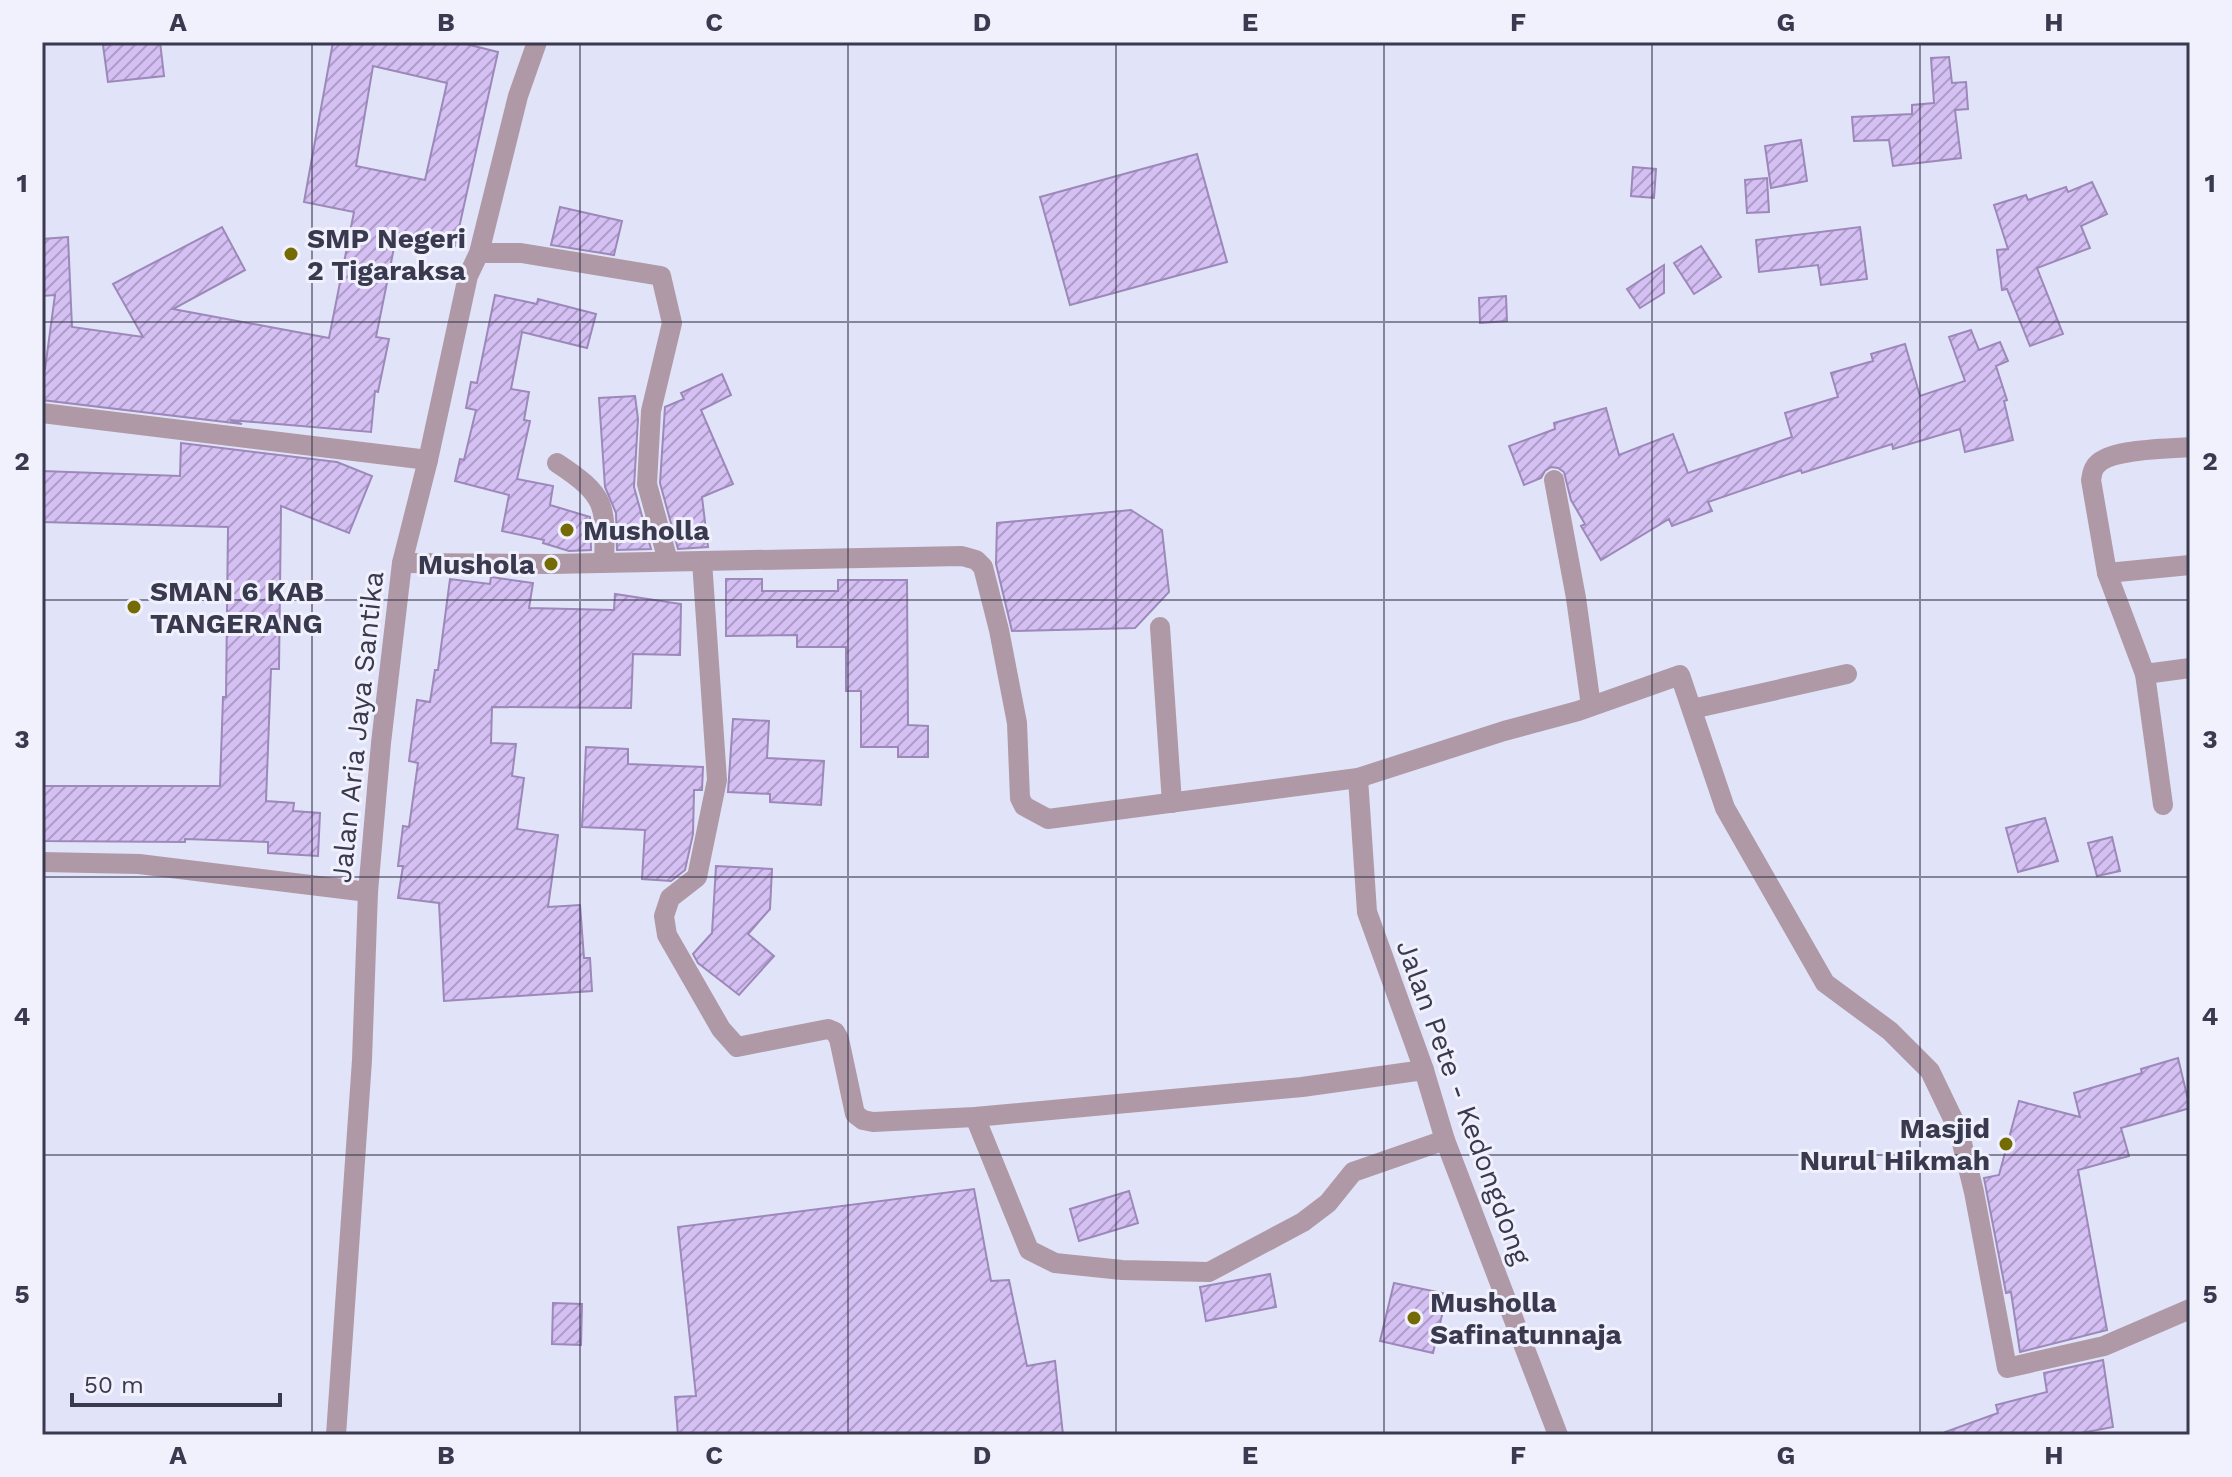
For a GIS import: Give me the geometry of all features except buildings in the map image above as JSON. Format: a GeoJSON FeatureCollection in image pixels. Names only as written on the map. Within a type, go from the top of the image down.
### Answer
{"type":"FeatureCollection","features":[{"type":"Feature","properties":{"kind":"street","name":"Jalan Aria Jaya Santika"},"geometry":{"type":"LineString","coordinates":[[336,1435],[362,1060],[368,892],[402,563],[468,276],[479,253],[518,96],[537,42]]}},
{"type":"Feature","properties":{"kind":"street"},"geometry":{"type":"LineString","coordinates":[[479,253],[539,256],[663,278],[672,323],[651,411],[647,484],[668,561]]}},
{"type":"Feature","properties":{"kind":"street"},"geometry":{"type":"LineString","coordinates":[[42,413],[428,460]]}},
{"type":"Feature","properties":{"kind":"street"},"geometry":{"type":"LineString","coordinates":[[2163,805],[2145,674],[2107,573],[2091,480],[2095,467],[2105,458],[2190,447]]}},
{"type":"Feature","properties":{"kind":"street"},"geometry":{"type":"LineString","coordinates":[[557,463],[586,482],[600,500],[606,517],[604,563]]}},
{"type":"Feature","properties":{"kind":"street"},"geometry":{"type":"LineString","coordinates":[[1554,480],[1576,598],[1591,706]]}},
{"type":"Feature","properties":{"kind":"street"},"geometry":{"type":"LineString","coordinates":[[402,563],[604,563],[962,556],[976,560],[983,567],[999,630],[1017,723],[1020,798],[1024,806],[1048,819],[1358,778],[1591,706],[1680,675],[1725,808],[1825,983],[1890,1031],[1930,1071],[1960,1135],[1974,1192],[2007,1368],[2104,1346],[2190,1309]]}},
{"type":"Feature","properties":{"kind":"street"},"geometry":{"type":"LineString","coordinates":[[702,561],[717,780],[697,877],[670,898],[664,916],[667,935],[721,1029],[737,1047],[828,1029],[835,1032],[855,1114],[873,1122],[975,1117],[1302,1087],[1424,1070]]}},
{"type":"Feature","properties":{"kind":"street"},"geometry":{"type":"LineString","coordinates":[[2107,573],[2190,565]]}},
{"type":"Feature","properties":{"kind":"street"},"geometry":{"type":"LineString","coordinates":[[1160,627],[1172,803]]}},
{"type":"Feature","properties":{"kind":"street"},"geometry":{"type":"LineString","coordinates":[[2145,674],[2190,668]]}},
{"type":"Feature","properties":{"kind":"street"},"geometry":{"type":"LineString","coordinates":[[1692,709],[1847,674]]}},
{"type":"Feature","properties":{"kind":"street","name":"Jalan Pete - Kedongdong"},"geometry":{"type":"LineString","coordinates":[[1358,778],[1367,912],[1424,1070],[1445,1140],[1558,1435]]}},
{"type":"Feature","properties":{"kind":"street"},"geometry":{"type":"LineString","coordinates":[[42,862],[139,864],[368,892]]}},
{"type":"Feature","properties":{"kind":"street"},"geometry":{"type":"LineString","coordinates":[[975,1117],[1029,1250],[1055,1263],[1122,1270],[1209,1272],[1303,1222],[1328,1203],[1353,1172],[1445,1140]]}},
{"type":"Feature","properties":{"kind":"place","name":"SMP Negeri 2 Tigaraksa"},"geometry":{"type":"Point","coordinates":[291,254]}},
{"type":"Feature","properties":{"kind":"place","name":"Musholla"},"geometry":{"type":"Point","coordinates":[567,530]}},
{"type":"Feature","properties":{"kind":"place","name":"Mushola"},"geometry":{"type":"Point","coordinates":[551,564]}},
{"type":"Feature","properties":{"kind":"place","name":"SMAN 6 KAB TANGERANG"},"geometry":{"type":"Point","coordinates":[134,607]}},
{"type":"Feature","properties":{"kind":"place","name":"Masjid Nurul Hikmah"},"geometry":{"type":"Point","coordinates":[2006,1144]}},
{"type":"Feature","properties":{"kind":"place","name":"Musholla Safinatunnaja"},"geometry":{"type":"Point","coordinates":[1414,1318]}}]}
